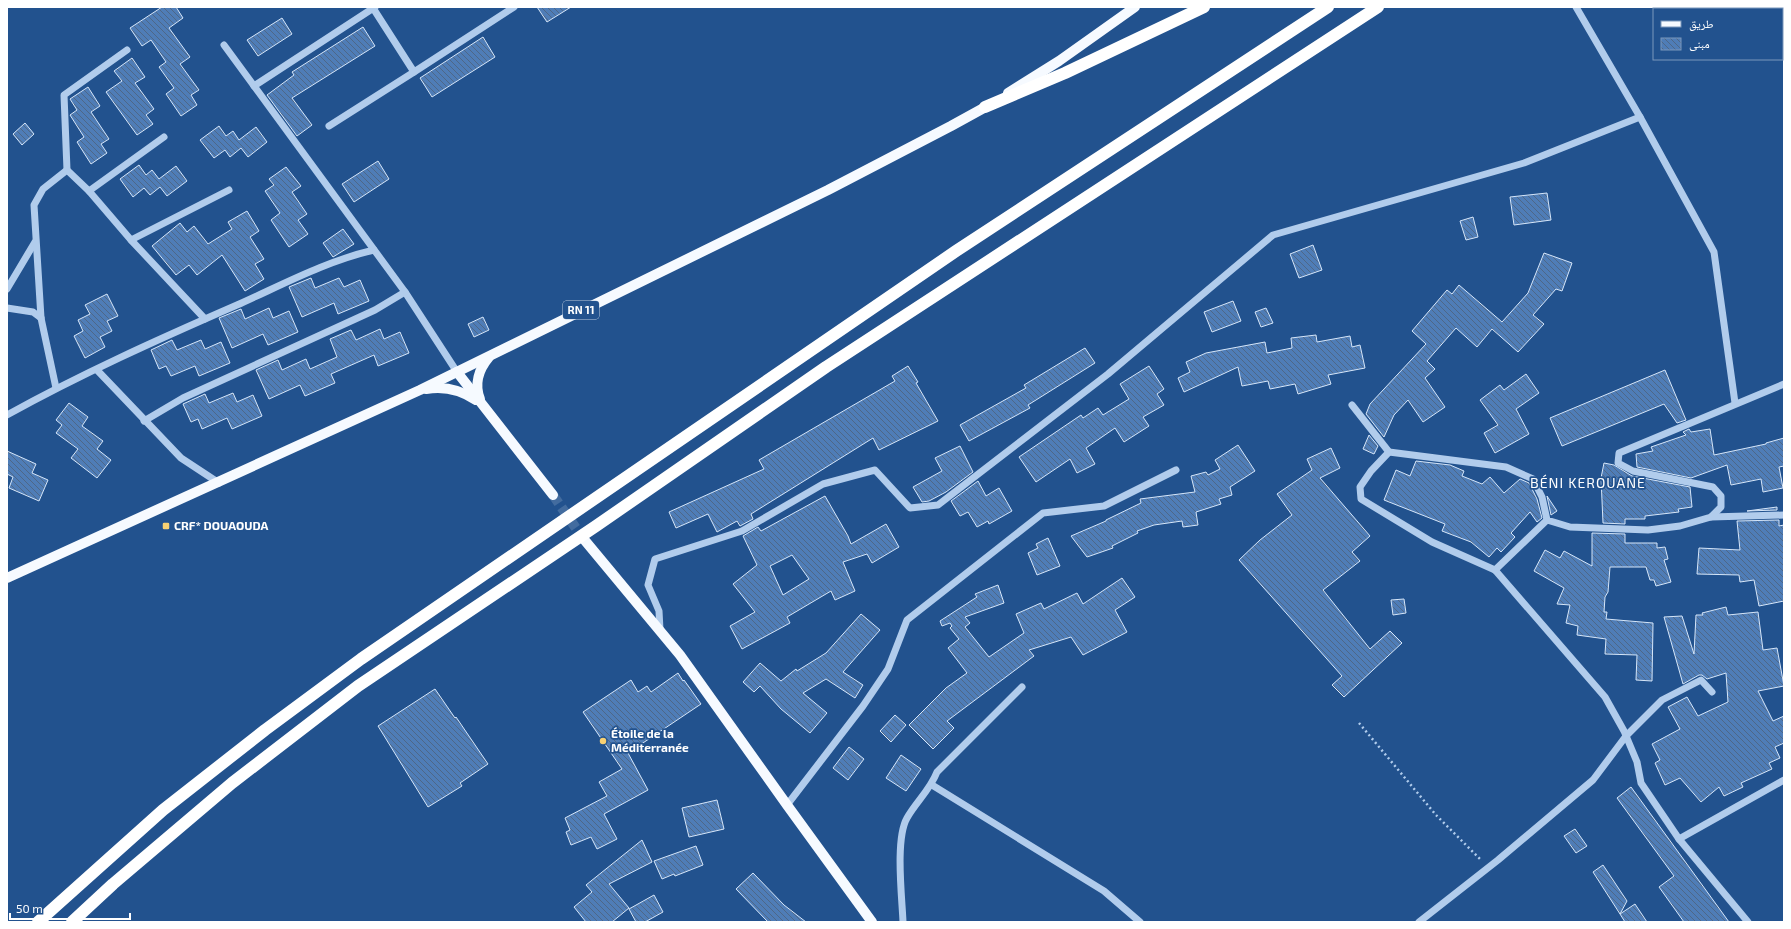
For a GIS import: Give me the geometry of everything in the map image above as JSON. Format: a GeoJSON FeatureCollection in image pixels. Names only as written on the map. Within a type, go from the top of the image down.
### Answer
{"type":"FeatureCollection","features":[{"type":"Feature","properties":{"kind":"highway"},"geometry":{"type":"LineString","coordinates":[[985,107],[1066,73],[1204,7]]}},
{"type":"Feature","properties":{"kind":"highway"},"geometry":{"type":"LineString","coordinates":[[38,922],[163,810],[265,730],[360,659],[956,251],[1328,7]]}},
{"type":"Feature","properties":{"kind":"highway"},"geometry":{"type":"LineString","coordinates":[[72,922],[112,884],[232,783],[358,686],[944,289],[1194,129],[1378,7]]}},
{"type":"Feature","properties":{"kind":"main road","name":"RN 11"},"geometry":{"type":"LineString","coordinates":[[7,578],[219,483],[420,390],[828,190],[985,107],[1058,61],[1135,7]]}},
{"type":"Feature","properties":{"kind":"main road"},"geometry":{"type":"LineString","coordinates":[[482,405],[477,388],[480,371],[486,360],[496,352]]}},
{"type":"Feature","properties":{"kind":"main road"},"geometry":{"type":"LineString","coordinates":[[457,372],[552,495]]}},
{"type":"Feature","properties":{"kind":"main road"},"geometry":{"type":"LineString","coordinates":[[420,390],[438,388],[457,391],[474,399],[482,405]]}},
{"type":"Feature","properties":{"kind":"main road"},"geometry":{"type":"LineString","coordinates":[[582,537],[680,655],[786,805],[872,922]]}},
{"type":"Feature","properties":{"kind":"street"},"geometry":{"type":"LineString","coordinates":[[329,126],[514,7]]}},
{"type":"Feature","properties":{"kind":"street"},"geometry":{"type":"LineString","coordinates":[[1576,7],[1640,117],[1714,252],[1735,403]]}},
{"type":"Feature","properties":{"kind":"street"},"geometry":{"type":"LineString","coordinates":[[254,86],[374,8],[414,72]]}},
{"type":"Feature","properties":{"kind":"street"},"geometry":{"type":"LineString","coordinates":[[224,45],[405,292],[457,372]]}},
{"type":"Feature","properties":{"kind":"street"},"geometry":{"type":"LineString","coordinates":[[127,50],[64,95],[67,170],[89,191],[205,319]]}},
{"type":"Feature","properties":{"kind":"street"},"geometry":{"type":"LineString","coordinates":[[660,631],[659,611],[648,585],[656,559],[742,531],[823,484],[875,470],[910,508],[938,506],[1108,374],[1273,235],[1524,164],[1640,117]]}},
{"type":"Feature","properties":{"kind":"street"},"geometry":{"type":"LineString","coordinates":[[89,191],[164,137]]}},
{"type":"Feature","properties":{"kind":"street"},"geometry":{"type":"LineString","coordinates":[[56,388],[41,318],[35,242],[34,205],[43,189],[67,170]]}},
{"type":"Feature","properties":{"kind":"street"},"geometry":{"type":"LineString","coordinates":[[132,240],[230,190]]}},
{"type":"Feature","properties":{"kind":"street"},"geometry":{"type":"LineString","coordinates":[[7,289],[35,242]]}},
{"type":"Feature","properties":{"kind":"street"},"geometry":{"type":"LineString","coordinates":[[7,415],[56,388],[205,319],[349,256],[374,250]]}},
{"type":"Feature","properties":{"kind":"street"},"geometry":{"type":"LineString","coordinates":[[144,421],[183,398],[375,310],[405,292]]}},
{"type":"Feature","properties":{"kind":"street"},"geometry":{"type":"LineString","coordinates":[[7,308],[33,312],[41,318]]}},
{"type":"Feature","properties":{"kind":"street"},"geometry":{"type":"LineString","coordinates":[[96,370],[181,458],[219,483]]}},
{"type":"Feature","properties":{"kind":"street"},"geometry":{"type":"LineString","coordinates":[[1711,517],[1721,507],[1721,496],[1713,488],[1633,472],[1618,463],[1619,453],[1735,403],[1784,384]]}},
{"type":"Feature","properties":{"kind":"street"},"geometry":{"type":"LineString","coordinates":[[1352,405],[1389,452],[1506,467],[1533,479],[1542,498],[1547,520]]}},
{"type":"Feature","properties":{"kind":"street"},"geometry":{"type":"LineString","coordinates":[[1389,452],[1371,471],[1360,487],[1361,499],[1432,542],[1495,570],[1605,697],[1626,736],[1637,762],[1641,783],[1679,839],[1748,922]]}},
{"type":"Feature","properties":{"kind":"street"},"geometry":{"type":"LineString","coordinates":[[786,805],[863,706],[888,668],[907,620],[1043,513],[1104,506],[1176,470]]}},
{"type":"Feature","properties":{"kind":"street"},"geometry":{"type":"LineString","coordinates":[[1547,520],[1570,527],[1648,530],[1680,526],[1711,517],[1784,515]]}},
{"type":"Feature","properties":{"kind":"street"},"geometry":{"type":"LineString","coordinates":[[1495,570],[1547,520]]}},
{"type":"Feature","properties":{"kind":"street"},"geometry":{"type":"LineString","coordinates":[[1419,922],[1593,780],[1626,736],[1662,700],[1701,680],[1712,692]]}},
{"type":"Feature","properties":{"kind":"street"},"geometry":{"type":"LineString","coordinates":[[903,922],[900,842],[906,819],[932,785],[937,772],[1022,687]]}},
{"type":"Feature","properties":{"kind":"street"},"geometry":{"type":"LineString","coordinates":[[1679,839],[1784,780]]}},
{"type":"Feature","properties":{"kind":"street"},"geometry":{"type":"LineString","coordinates":[[932,785],[1104,891],[1140,922]]}},
{"type":"Feature","properties":{"kind":"path"},"geometry":{"type":"LineString","coordinates":[[1359,723],[1436,815],[1488,867]]}},
{"type":"Feature","properties":{"kind":"building"},"geometry":{"type":"Polygon","coordinates":[[[162,7],[176,7],[183,18],[169,28],[190,57],[180,64],[199,90],[191,95],[197,105],[181,116],[166,94],[174,88],[159,67],[166,62],[151,40],[142,46],[130,28],[162,7]]]}},
{"type":"Feature","properties":{"kind":"building"},"geometry":{"type":"Polygon","coordinates":[[[537,7],[571,7],[547,22],[537,7]]]}},
{"type":"Feature","properties":{"kind":"building"},"geometry":{"type":"Polygon","coordinates":[[[282,18],[292,34],[258,56],[247,40],[282,18]]]}},
{"type":"Feature","properties":{"kind":"building"},"geometry":{"type":"Polygon","coordinates":[[[363,27],[375,46],[292,98],[312,125],[297,136],[267,95],[294,75],[292,72],[363,27]]]}},
{"type":"Feature","properties":{"kind":"building"},"geometry":{"type":"Polygon","coordinates":[[[483,37],[495,57],[432,97],[420,78],[483,37]]]}},
{"type":"Feature","properties":{"kind":"building"},"geometry":{"type":"Polygon","coordinates":[[[132,58],[145,77],[135,83],[154,109],[146,115],[153,124],[137,135],[106,92],[122,81],[114,71],[132,58]]]}},
{"type":"Feature","properties":{"kind":"building"},"geometry":{"type":"Polygon","coordinates":[[[88,87],[100,106],[91,112],[109,139],[101,144],[107,153],[91,164],[77,142],[84,137],[70,115],[77,110],[70,99],[88,87]]]}},
{"type":"Feature","properties":{"kind":"building"},"geometry":{"type":"Polygon","coordinates":[[[25,123],[34,134],[22,145],[13,134],[25,123]]]}},
{"type":"Feature","properties":{"kind":"building"},"geometry":{"type":"Polygon","coordinates":[[[219,126],[226,136],[233,131],[239,140],[256,127],[267,142],[248,157],[241,148],[230,157],[225,150],[214,158],[200,140],[219,126]]]}},
{"type":"Feature","properties":{"kind":"building"},"geometry":{"type":"Polygon","coordinates":[[[378,161],[389,179],[354,202],[342,184],[378,161]]]}},
{"type":"Feature","properties":{"kind":"building"},"geometry":{"type":"Polygon","coordinates":[[[139,165],[146,175],[152,170],[159,179],[176,166],[187,181],[167,196],[160,187],[150,195],[144,188],[133,197],[120,179],[139,165]]]}},
{"type":"Feature","properties":{"kind":"building"},"geometry":{"type":"Polygon","coordinates":[[[286,167],[301,186],[292,192],[307,214],[298,220],[308,234],[289,247],[271,220],[280,213],[265,191],[274,185],[269,179],[286,167]]]}},
{"type":"Feature","properties":{"kind":"building"},"geometry":{"type":"Polygon","coordinates":[[[1547,193],[1551,220],[1514,225],[1510,197],[1547,193]]]}},
{"type":"Feature","properties":{"kind":"building"},"geometry":{"type":"Polygon","coordinates":[[[247,211],[259,231],[250,237],[264,259],[255,264],[264,279],[245,291],[222,255],[197,275],[189,265],[176,275],[152,246],[180,223],[187,232],[194,226],[208,244],[232,229],[228,222],[247,211]]]}},
{"type":"Feature","properties":{"kind":"building"},"geometry":{"type":"Polygon","coordinates":[[[1473,217],[1478,237],[1466,240],[1460,221],[1473,217]]]}},
{"type":"Feature","properties":{"kind":"building"},"geometry":{"type":"Polygon","coordinates":[[[343,229],[354,244],[333,257],[323,243],[343,229]]]}},
{"type":"Feature","properties":{"kind":"building"},"geometry":{"type":"Polygon","coordinates":[[[1313,245],[1322,270],[1299,278],[1290,254],[1313,245]]]}},
{"type":"Feature","properties":{"kind":"building"},"geometry":{"type":"Polygon","coordinates":[[[1544,253],[1572,263],[1562,291],[1556,289],[1533,315],[1544,324],[1518,352],[1492,329],[1477,347],[1456,328],[1427,361],[1435,369],[1425,378],[1445,407],[1423,422],[1408,400],[1394,415],[1384,437],[1366,414],[1370,404],[1426,344],[1412,331],[1447,290],[1452,294],[1459,285],[1502,322],[1528,293],[1544,253]]]}},
{"type":"Feature","properties":{"kind":"building"},"geometry":{"type":"Polygon","coordinates":[[[311,278],[315,288],[339,278],[344,287],[360,280],[369,301],[338,314],[334,303],[302,317],[289,287],[311,278]]]}},
{"type":"Feature","properties":{"kind":"building"},"geometry":{"type":"Polygon","coordinates":[[[107,294],[118,316],[107,321],[112,331],[100,337],[105,347],[85,358],[74,336],[83,331],[78,320],[90,314],[85,305],[107,294]]]}},
{"type":"Feature","properties":{"kind":"building"},"geometry":{"type":"Polygon","coordinates":[[[1233,301],[1241,321],[1212,332],[1204,312],[1233,301]]]}},
{"type":"Feature","properties":{"kind":"building"},"geometry":{"type":"Polygon","coordinates":[[[269,308],[273,318],[289,311],[298,332],[268,345],[263,334],[232,348],[219,318],[241,309],[245,319],[269,308]]]}},
{"type":"Feature","properties":{"kind":"building"},"geometry":{"type":"Polygon","coordinates":[[[1266,308],[1273,323],[1261,327],[1255,312],[1266,308]]]}},
{"type":"Feature","properties":{"kind":"building"},"geometry":{"type":"Polygon","coordinates":[[[483,317],[489,330],[474,337],[468,324],[483,317]]]}},
{"type":"Feature","properties":{"kind":"building"},"geometry":{"type":"Polygon","coordinates":[[[380,329],[384,339],[400,332],[409,353],[378,366],[374,355],[331,374],[335,383],[305,396],[300,385],[269,399],[256,370],[278,360],[282,370],[306,359],[310,369],[337,357],[330,339],[351,330],[356,340],[380,329]]]}},
{"type":"Feature","properties":{"kind":"building"},"geometry":{"type":"Polygon","coordinates":[[[1316,335],[1317,342],[1350,336],[1352,347],[1360,345],[1365,368],[1328,375],[1331,384],[1298,394],[1295,384],[1270,389],[1268,381],[1242,386],[1238,367],[1184,392],[1178,378],[1190,372],[1186,362],[1206,353],[1265,342],[1267,353],[1292,348],[1291,338],[1316,335]]]}},
{"type":"Feature","properties":{"kind":"building"},"geometry":{"type":"Polygon","coordinates":[[[172,340],[177,350],[201,340],[205,349],[221,342],[230,363],[199,376],[195,366],[171,376],[166,366],[159,369],[151,350],[172,340]]]}},
{"type":"Feature","properties":{"kind":"building"},"geometry":{"type":"Polygon","coordinates":[[[1085,348],[1095,363],[1028,405],[1030,408],[969,441],[960,425],[1026,388],[1024,385],[1085,348]]]}},
{"type":"Feature","properties":{"kind":"building"},"geometry":{"type":"Polygon","coordinates":[[[908,366],[938,421],[879,450],[873,438],[751,514],[753,519],[740,526],[737,521],[717,532],[708,514],[676,528],[669,512],[764,469],[759,460],[895,381],[892,376],[908,366]]]}},
{"type":"Feature","properties":{"kind":"building"},"geometry":{"type":"Polygon","coordinates":[[[1149,366],[1164,389],[1157,394],[1164,405],[1143,417],[1149,426],[1124,442],[1115,428],[1086,448],[1095,464],[1077,473],[1070,459],[1036,482],[1019,457],[1081,415],[1083,418],[1098,408],[1103,415],[1129,399],[1120,384],[1149,366]]]}},
{"type":"Feature","properties":{"kind":"building"},"geometry":{"type":"Polygon","coordinates":[[[1665,370],[1686,420],[1677,423],[1664,404],[1562,446],[1550,418],[1665,370]]]}},
{"type":"Feature","properties":{"kind":"building"},"geometry":{"type":"Polygon","coordinates":[[[1526,374],[1539,393],[1516,409],[1529,434],[1495,453],[1484,433],[1498,425],[1480,400],[1500,385],[1504,390],[1526,374]]]}},
{"type":"Feature","properties":{"kind":"building"},"geometry":{"type":"Polygon","coordinates":[[[233,393],[237,402],[253,395],[262,416],[232,429],[227,418],[202,429],[198,419],[191,422],[183,404],[205,394],[209,403],[233,393]]]}},
{"type":"Feature","properties":{"kind":"building"},"geometry":{"type":"Polygon","coordinates":[[[69,403],[88,417],[82,426],[103,441],[97,449],[111,460],[97,478],[71,458],[78,449],[56,433],[62,425],[56,420],[69,403]]]}},
{"type":"Feature","properties":{"kind":"building"},"geometry":{"type":"Polygon","coordinates":[[[1689,429],[1691,432],[1710,429],[1714,455],[1766,444],[1784,438],[1784,466],[1779,467],[1783,488],[1763,492],[1761,479],[1731,485],[1727,465],[1691,478],[1637,467],[1636,454],[1653,451],[1651,447],[1686,435],[1683,432],[1689,429]]]}},
{"type":"Feature","properties":{"kind":"building"},"geometry":{"type":"Polygon","coordinates":[[[1369,435],[1378,446],[1374,454],[1363,449],[1369,435]]]}},
{"type":"Feature","properties":{"kind":"building"},"geometry":{"type":"Polygon","coordinates":[[[1238,445],[1255,471],[1230,487],[1232,495],[1219,499],[1221,504],[1196,512],[1198,525],[1183,527],[1182,521],[1154,525],[1137,531],[1138,533],[1112,546],[1113,548],[1087,557],[1071,536],[1106,521],[1141,503],[1140,499],[1195,492],[1191,476],[1206,472],[1208,475],[1220,469],[1215,460],[1238,445]]]}},
{"type":"Feature","properties":{"kind":"building"},"geometry":{"type":"Polygon","coordinates":[[[960,446],[973,472],[946,492],[929,501],[922,502],[913,487],[942,471],[935,458],[960,446]]]}},
{"type":"Feature","properties":{"kind":"building"},"geometry":{"type":"Polygon","coordinates":[[[1331,448],[1340,468],[1320,478],[1370,536],[1352,552],[1360,561],[1323,590],[1370,649],[1390,631],[1402,643],[1344,697],[1332,685],[1342,676],[1239,560],[1260,540],[1292,515],[1277,494],[1312,470],[1307,459],[1331,448]]]}},
{"type":"Feature","properties":{"kind":"building"},"geometry":{"type":"Polygon","coordinates":[[[7,451],[36,464],[32,473],[48,480],[39,501],[9,488],[13,477],[7,474],[7,451]]]}},
{"type":"Feature","properties":{"kind":"building"},"geometry":{"type":"Polygon","coordinates":[[[1416,461],[1450,465],[1464,471],[1462,476],[1482,484],[1490,477],[1504,493],[1520,479],[1529,483],[1537,499],[1542,518],[1537,522],[1530,512],[1511,533],[1515,537],[1501,552],[1497,548],[1489,557],[1471,542],[1442,531],[1445,524],[1384,500],[1396,470],[1410,476],[1416,461]]]}},
{"type":"Feature","properties":{"kind":"building"},"geometry":{"type":"Polygon","coordinates":[[[1604,463],[1614,465],[1632,476],[1690,487],[1692,507],[1678,509],[1679,512],[1645,516],[1645,519],[1625,519],[1625,524],[1603,523],[1601,478],[1604,463]]]}},
{"type":"Feature","properties":{"kind":"building"},"geometry":{"type":"Polygon","coordinates":[[[978,481],[986,496],[999,488],[1012,511],[989,524],[988,521],[977,527],[968,512],[960,516],[951,501],[978,481]]]}},
{"type":"Feature","properties":{"kind":"building"},"geometry":{"type":"Polygon","coordinates":[[[825,496],[851,544],[886,524],[899,547],[872,563],[867,554],[843,562],[855,591],[835,600],[831,591],[787,617],[790,623],[742,649],[730,626],[755,612],[733,584],[757,565],[743,536],[758,527],[761,531],[825,496]],[[792,555],[770,566],[783,595],[809,579],[792,555]]]}},
{"type":"Feature","properties":{"kind":"building"},"geometry":{"type":"Polygon","coordinates":[[[1547,496],[1557,511],[1551,515],[1547,496]]]}},
{"type":"Feature","properties":{"kind":"building"},"geometry":{"type":"Polygon","coordinates":[[[1777,507],[1777,510],[1747,511],[1777,507]]]}},
{"type":"Feature","properties":{"kind":"building"},"geometry":{"type":"Polygon","coordinates":[[[1779,520],[1779,526],[1784,525],[1784,601],[1759,606],[1754,580],[1740,582],[1739,575],[1697,574],[1699,548],[1740,550],[1737,521],[1779,520]]]}},
{"type":"Feature","properties":{"kind":"building"},"geometry":{"type":"Polygon","coordinates":[[[1592,533],[1625,534],[1625,543],[1657,543],[1657,548],[1665,547],[1668,559],[1664,560],[1671,582],[1656,586],[1654,580],[1650,580],[1646,567],[1610,567],[1608,592],[1605,597],[1604,612],[1607,612],[1606,619],[1653,623],[1652,681],[1636,680],[1637,655],[1605,654],[1606,639],[1577,635],[1578,626],[1566,623],[1570,605],[1557,604],[1564,588],[1534,571],[1545,550],[1560,558],[1564,551],[1592,566],[1592,533]]]}},
{"type":"Feature","properties":{"kind":"building"},"geometry":{"type":"Polygon","coordinates":[[[1048,538],[1060,566],[1037,575],[1028,553],[1038,548],[1036,544],[1048,538]]]}},
{"type":"Feature","properties":{"kind":"building"},"geometry":{"type":"Polygon","coordinates":[[[1122,578],[1135,597],[1115,610],[1127,632],[1083,655],[1071,637],[1029,650],[1034,656],[947,721],[954,728],[933,749],[909,725],[946,688],[967,673],[948,648],[959,639],[950,628],[952,626],[950,623],[942,626],[940,621],[977,597],[975,594],[998,585],[1004,603],[965,617],[970,623],[965,627],[989,657],[1024,633],[1016,614],[1041,603],[1044,609],[1077,593],[1083,604],[1122,578]]]}},
{"type":"Feature","properties":{"kind":"building"},"geometry":{"type":"Polygon","coordinates":[[[1404,599],[1406,613],[1393,615],[1391,600],[1404,599]]]}},
{"type":"Feature","properties":{"kind":"building"},"geometry":{"type":"Polygon","coordinates":[[[1726,607],[1728,615],[1758,612],[1763,650],[1777,648],[1784,686],[1758,691],[1773,721],[1784,716],[1784,743],[1775,747],[1780,758],[1769,763],[1772,769],[1741,783],[1743,787],[1724,796],[1719,787],[1701,802],[1680,778],[1665,785],[1655,763],[1660,760],[1652,744],[1680,729],[1668,707],[1687,697],[1698,716],[1728,702],[1726,673],[1707,679],[1702,675],[1699,675],[1683,684],[1664,617],[1682,616],[1694,654],[1696,615],[1703,615],[1702,613],[1726,607]]]}},
{"type":"Feature","properties":{"kind":"building"},"geometry":{"type":"Polygon","coordinates":[[[861,614],[880,630],[843,672],[863,685],[855,698],[826,679],[803,693],[827,713],[810,733],[781,709],[760,686],[754,692],[743,682],[760,663],[781,681],[796,669],[797,671],[826,653],[861,614]]]}},
{"type":"Feature","properties":{"kind":"building"},"geometry":{"type":"Polygon","coordinates":[[[678,673],[701,704],[628,753],[648,790],[604,814],[617,839],[597,849],[591,837],[571,845],[566,832],[570,830],[565,818],[607,796],[599,782],[622,769],[583,712],[631,680],[638,692],[647,686],[651,692],[678,673]]]}},
{"type":"Feature","properties":{"kind":"building"},"geometry":{"type":"Polygon","coordinates":[[[435,689],[488,764],[460,783],[462,786],[428,807],[378,726],[435,689]]]}},
{"type":"Feature","properties":{"kind":"building"},"geometry":{"type":"Polygon","coordinates":[[[895,715],[906,725],[891,742],[880,731],[895,715]]]}},
{"type":"Feature","properties":{"kind":"building"},"geometry":{"type":"Polygon","coordinates":[[[849,747],[864,759],[848,780],[833,768],[849,747]]]}},
{"type":"Feature","properties":{"kind":"building"},"geometry":{"type":"Polygon","coordinates":[[[901,755],[921,769],[906,791],[886,778],[901,755]]]}},
{"type":"Feature","properties":{"kind":"building"},"geometry":{"type":"Polygon","coordinates":[[[1631,787],[1729,922],[1684,922],[1659,887],[1674,876],[1617,798],[1631,787]]]}},
{"type":"Feature","properties":{"kind":"building"},"geometry":{"type":"Polygon","coordinates":[[[717,800],[724,829],[689,837],[682,808],[717,800]]]}},
{"type":"Feature","properties":{"kind":"building"},"geometry":{"type":"Polygon","coordinates":[[[1575,829],[1587,846],[1576,853],[1564,836],[1575,829]]]}},
{"type":"Feature","properties":{"kind":"building"},"geometry":{"type":"Polygon","coordinates":[[[642,840],[652,862],[609,884],[629,908],[612,922],[586,922],[574,907],[592,892],[586,885],[642,840]]]}},
{"type":"Feature","properties":{"kind":"building"},"geometry":{"type":"Polygon","coordinates":[[[696,846],[703,865],[675,876],[674,874],[662,879],[654,861],[696,846]]]}},
{"type":"Feature","properties":{"kind":"building"},"geometry":{"type":"Polygon","coordinates":[[[1603,865],[1627,901],[1620,914],[1593,872],[1603,865]]]}},
{"type":"Feature","properties":{"kind":"building"},"geometry":{"type":"Polygon","coordinates":[[[753,873],[784,905],[806,922],[768,922],[736,889],[753,873]]]}},
{"type":"Feature","properties":{"kind":"building"},"geometry":{"type":"Polygon","coordinates":[[[654,895],[663,912],[645,922],[636,922],[629,909],[654,895]]]}},
{"type":"Feature","properties":{"kind":"building"},"geometry":{"type":"Polygon","coordinates":[[[1635,904],[1647,922],[1625,922],[1620,914],[1635,904]]]}},
{"type":"Feature","properties":{"kind":"tunnel"},"geometry":{"type":"LineString","coordinates":[[553,495],[582,537]]}},
{"type":"Feature","properties":{"kind":"place","name":"CRF* DOUAOUDA"},"geometry":{"type":"Point","coordinates":[166,526]}},
{"type":"Feature","properties":{"kind":"place","name":"Étoile de la Méditerranée"},"geometry":{"type":"Point","coordinates":[603,741]}},
{"type":"Feature","properties":{"kind":"district","name":"BÉNI KEROUANE"},"geometry":{"type":"Point","coordinates":[1588,483]}}]}
